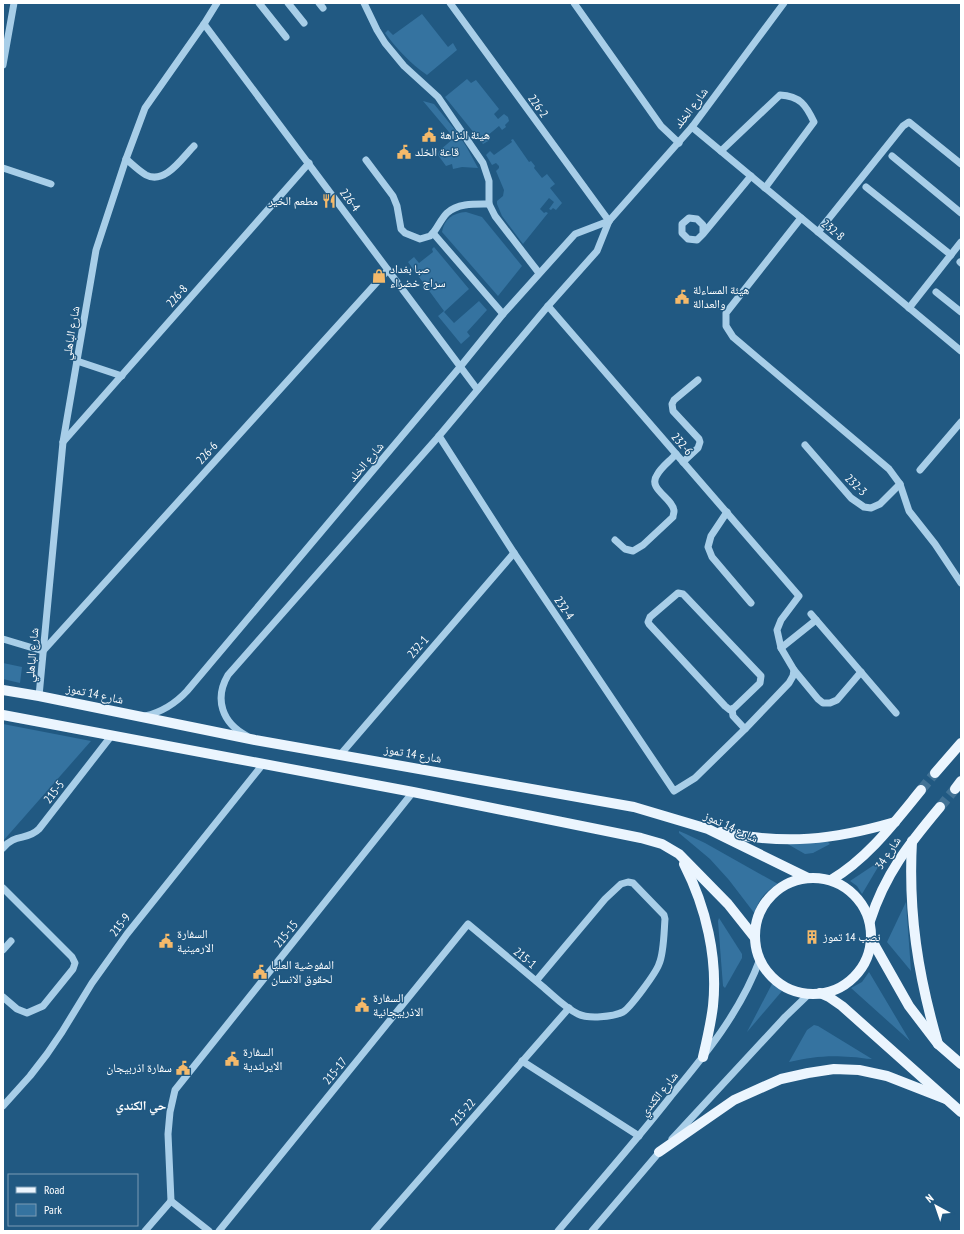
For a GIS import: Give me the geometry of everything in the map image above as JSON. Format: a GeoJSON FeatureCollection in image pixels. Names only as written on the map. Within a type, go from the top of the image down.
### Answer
{"type":"FeatureCollection","features":[{"type":"Feature","properties":{"kind":"main road","name":"شارع 14 تموز"},"geometry":{"type":"LineString","coordinates":[[3,690],[255,740],[634,807],[708,829],[808,878]]}},
{"type":"Feature","properties":{"kind":"main road"},"geometry":{"type":"LineString","coordinates":[[3,715],[413,792],[641,838],[662,844],[679,854],[728,904],[755,938]]}},
{"type":"Feature","properties":{"kind":"main road"},"geometry":{"type":"LineString","coordinates":[[936,773],[961,743]]}},
{"type":"Feature","properties":{"kind":"main road","name":"شارع 34"},"geometry":{"type":"LineString","coordinates":[[831,880],[859,860],[878,841],[921,790]]}},
{"type":"Feature","properties":{"kind":"main road","name":"شارع 34"},"geometry":{"type":"LineString","coordinates":[[870,921],[877,900],[888,876],[912,840],[940,806]]}},
{"type":"Feature","properties":{"kind":"main road"},"geometry":{"type":"LineString","coordinates":[[708,829],[766,839],[799,840],[831,837],[863,831],[895,822]]}},
{"type":"Feature","properties":{"kind":"main road"},"geometry":{"type":"LineString","coordinates":[[912,840],[910,874],[915,943],[927,1004],[938,1044]]}},
{"type":"Feature","properties":{"kind":"main road"},"geometry":{"type":"LineString","coordinates":[[679,854],[691,878],[700,902],[708,927],[712,953],[714,979],[713,1005],[703,1057]]}},
{"type":"Feature","properties":{"kind":"main road"},"geometry":{"type":"LineString","coordinates":[[815,993],[842,986],[852,979],[866,960],[870,949],[871,937],[870,921],[861,902],[852,893],[831,880],[808,878],[795,880],[774,893],[766,902],[760,913],[756,925],[755,938],[760,959],[765,969],[780,984],[800,992],[815,993],[829,997],[842,1006],[961,1112]]}},
{"type":"Feature","properties":{"kind":"main road"},"geometry":{"type":"LineString","coordinates":[[871,937],[909,1006],[938,1044],[961,1064]]}},
{"type":"Feature","properties":{"kind":"main road"},"geometry":{"type":"LineString","coordinates":[[660,1152],[734,1100],[781,1079],[808,1072],[834,1069],[859,1070],[887,1076],[946,1099]]}},
{"type":"Feature","properties":{"kind":"street"},"geometry":{"type":"LineString","coordinates":[[3,65],[14,3]]}},
{"type":"Feature","properties":{"kind":"street","name":"شارع الباهلي"},"geometry":{"type":"LineString","coordinates":[[39,696],[63,442],[96,250],[126,159],[145,108],[217,3]]}},
{"type":"Feature","properties":{"kind":"street"},"geometry":{"type":"LineString","coordinates":[[259,3],[286,37]]}},
{"type":"Feature","properties":{"kind":"street"},"geometry":{"type":"LineString","coordinates":[[288,3],[304,23]]}},
{"type":"Feature","properties":{"kind":"street"},"geometry":{"type":"LineString","coordinates":[[364,3],[385,43],[404,66],[438,97],[483,163],[490,181],[489,204],[494,216],[539,273]]}},
{"type":"Feature","properties":{"kind":"street","name":"226-2"},"geometry":{"type":"LineString","coordinates":[[450,3],[609,221]]}},
{"type":"Feature","properties":{"kind":"street"},"geometry":{"type":"LineString","coordinates":[[574,3],[661,126],[678,143]]}},
{"type":"Feature","properties":{"kind":"street","name":"شارع الخلد"},"geometry":{"type":"LineString","coordinates":[[255,740],[236,729],[227,718],[223,710],[220,693],[222,685],[228,675],[439,436],[548,306],[597,252],[609,221],[692,127],[784,3]]}},
{"type":"Feature","properties":{"kind":"street","name":"226-4"},"geometry":{"type":"LineString","coordinates":[[204,24],[477,389]]}},
{"type":"Feature","properties":{"kind":"street"},"geometry":{"type":"LineString","coordinates":[[721,151],[780,95],[792,96],[807,107],[814,122],[765,188]]}},
{"type":"Feature","properties":{"kind":"street"},"geometry":{"type":"LineString","coordinates":[[818,232],[903,126],[909,122],[961,164]]}},
{"type":"Feature","properties":{"kind":"street","name":"232-8"},"geometry":{"type":"LineString","coordinates":[[692,127],[961,351]]}},
{"type":"Feature","properties":{"kind":"street"},"geometry":{"type":"LineString","coordinates":[[126,159],[146,175],[157,177],[168,173],[194,146]]}},
{"type":"Feature","properties":{"kind":"street"},"geometry":{"type":"LineString","coordinates":[[892,156],[961,212]]}},
{"type":"Feature","properties":{"kind":"street"},"geometry":{"type":"LineString","coordinates":[[366,160],[393,196],[397,206],[401,229],[405,233],[420,239],[430,236],[448,212],[456,207],[474,204],[489,204]]}},
{"type":"Feature","properties":{"kind":"street","name":"226-8"},"geometry":{"type":"LineString","coordinates":[[63,442],[309,163]]}},
{"type":"Feature","properties":{"kind":"street"},"geometry":{"type":"LineString","coordinates":[[3,168],[51,184]]}},
{"type":"Feature","properties":{"kind":"street"},"geometry":{"type":"LineString","coordinates":[[703,234],[751,176]]}},
{"type":"Feature","properties":{"kind":"street"},"geometry":{"type":"LineString","coordinates":[[866,187],[951,255]]}},
{"type":"Feature","properties":{"kind":"street"},"geometry":{"type":"LineString","coordinates":[[801,218],[726,313],[726,326],[733,337],[889,469],[900,484],[909,511],[935,544],[961,583]]}},
{"type":"Feature","properties":{"kind":"street","name":"شارع الخلد"},"geometry":{"type":"LineString","coordinates":[[141,717],[157,714],[184,695],[539,273],[575,234],[609,221]]}},
{"type":"Feature","properties":{"kind":"street"},"geometry":{"type":"LineString","coordinates":[[433,233],[503,314]]}},
{"type":"Feature","properties":{"kind":"street"},"geometry":{"type":"LineString","coordinates":[[909,308],[961,242]]}},
{"type":"Feature","properties":{"kind":"street","name":"226-6"},"geometry":{"type":"LineString","coordinates":[[43,651],[388,270]]}},
{"type":"Feature","properties":{"kind":"street"},"geometry":{"type":"LineString","coordinates":[[936,292],[961,312]]}},
{"type":"Feature","properties":{"kind":"street","name":"232-6"},"geometry":{"type":"LineString","coordinates":[[548,306],[799,596],[778,624],[778,636],[781,648]]}},
{"type":"Feature","properties":{"kind":"street"},"geometry":{"type":"LineString","coordinates":[[77,362],[122,376]]}},
{"type":"Feature","properties":{"kind":"street"},"geometry":{"type":"LineString","coordinates":[[683,462],[698,448],[700,442],[699,439],[673,411],[672,404],[674,400],[698,380]]}},
{"type":"Feature","properties":{"kind":"street"},"geometry":{"type":"LineString","coordinates":[[920,470],[961,422]]}},
{"type":"Feature","properties":{"kind":"street","name":"232-4"},"geometry":{"type":"LineString","coordinates":[[439,436],[514,553],[674,791],[695,778],[745,729]]}},
{"type":"Feature","properties":{"kind":"street","name":"232-3"},"geometry":{"type":"LineString","coordinates":[[805,445],[851,498],[864,507],[871,508],[880,504],[900,484]]}},
{"type":"Feature","properties":{"kind":"street"},"geometry":{"type":"LineString","coordinates":[[615,540],[625,549],[633,551],[643,545],[673,517],[674,511],[670,503],[657,489],[655,482],[656,475],[676,454]]}},
{"type":"Feature","properties":{"kind":"street"},"geometry":{"type":"LineString","coordinates":[[727,512],[711,536],[708,547],[712,557],[751,603]]}},
{"type":"Feature","properties":{"kind":"street","name":"232-1"},"geometry":{"type":"LineString","coordinates":[[340,755],[514,553]]}},
{"type":"Feature","properties":{"kind":"street"},"geometry":{"type":"LineString","coordinates":[[680,592],[761,676],[760,683],[736,707],[732,709],[730,710],[725,706],[648,622],[650,617],[680,592]]}},
{"type":"Feature","properties":{"kind":"street"},"geometry":{"type":"LineString","coordinates":[[861,672],[837,700],[830,703],[823,703],[794,670],[781,648],[814,617],[861,672],[896,713]]}},
{"type":"Feature","properties":{"kind":"street"},"geometry":{"type":"LineString","coordinates":[[3,639],[43,651]]}},
{"type":"Feature","properties":{"kind":"street"},"geometry":{"type":"LineString","coordinates":[[732,709],[733,716],[745,729],[789,683],[793,676],[794,670]]}},
{"type":"Feature","properties":{"kind":"street","name":"215-5"},"geometry":{"type":"LineString","coordinates":[[3,848],[13,839],[30,836],[39,829],[112,735]]}},
{"type":"Feature","properties":{"kind":"street","name":"215-9"},"geometry":{"type":"LineString","coordinates":[[3,1106],[30,1076],[47,1054],[96,977],[127,934],[263,764]]}},
{"type":"Feature","properties":{"kind":"street","name":"215-15"},"geometry":{"type":"LineString","coordinates":[[171,1200],[168,1134],[170,1112],[175,1090],[413,792]]}},
{"type":"Feature","properties":{"kind":"street","name":"215-1"},"geometry":{"type":"LineString","coordinates":[[468,924],[536,981],[578,1015],[586,1017],[610,1016],[623,1012],[630,1005],[659,965],[665,919],[664,915],[633,884],[628,882],[621,884],[605,899],[536,981]]}},
{"type":"Feature","properties":{"kind":"street"},"geometry":{"type":"LineString","coordinates":[[3,888],[72,957],[75,963],[74,969],[43,1006],[33,1012],[28,1014],[17,1009],[3,997]]}},
{"type":"Feature","properties":{"kind":"street","name":"215-17"},"geometry":{"type":"LineString","coordinates":[[219,1231],[468,924]]}},
{"type":"Feature","properties":{"kind":"street"},"geometry":{"type":"LineString","coordinates":[[3,950],[11,941]]}},
{"type":"Feature","properties":{"kind":"street","name":"شارع الكندي"},"geometry":{"type":"LineString","coordinates":[[558,1231],[639,1136],[703,1057],[731,1018],[749,986],[760,959]]}},
{"type":"Feature","properties":{"kind":"street"},"geometry":{"type":"LineString","coordinates":[[592,1231],[660,1152],[785,1017],[815,993]]}},
{"type":"Feature","properties":{"kind":"street","name":"215-22"},"geometry":{"type":"LineString","coordinates":[[374,1231],[569,1008]]}},
{"type":"Feature","properties":{"kind":"street"},"geometry":{"type":"LineString","coordinates":[[522,1061],[639,1136]]}},
{"type":"Feature","properties":{"kind":"street"},"geometry":{"type":"LineString","coordinates":[[145,1231],[171,1200],[209,1231]]}},
{"type":"Feature","properties":{"kind":"green space"},"geometry":{"type":"Polygon","coordinates":[[[422,14],[448,47],[453,43],[457,50],[427,75],[404,56],[385,33],[388,30],[393,35],[422,14]]]}},
{"type":"Feature","properties":{"kind":"green space"},"geometry":{"type":"Polygon","coordinates":[[[467,79],[471,83],[476,80],[499,109],[494,114],[498,119],[504,114],[508,117],[509,121],[505,125],[506,127],[502,130],[499,126],[487,136],[490,140],[483,144],[445,97],[467,79]]]}},
{"type":"Feature","properties":{"kind":"green space"},"geometry":{"type":"Polygon","coordinates":[[[423,101],[434,104],[456,131],[478,168],[462,167],[453,169],[452,164],[446,166],[438,155],[439,151],[454,138],[423,101]]]}},
{"type":"Feature","properties":{"kind":"green space"},"geometry":{"type":"Polygon","coordinates":[[[513,139],[529,162],[531,161],[535,166],[534,168],[542,178],[547,174],[555,184],[550,188],[562,203],[556,210],[553,208],[551,210],[549,209],[554,202],[549,198],[540,209],[544,213],[548,213],[523,244],[502,216],[497,204],[497,201],[503,196],[504,190],[496,171],[499,166],[496,163],[492,165],[486,155],[490,151],[494,155],[512,142],[511,140],[513,139]]]}},
{"type":"Feature","properties":{"kind":"green space"},"geometry":{"type":"Polygon","coordinates":[[[466,212],[482,217],[522,266],[498,296],[442,232],[447,220],[453,215],[466,212]]]}},
{"type":"Feature","properties":{"kind":"green space"},"geometry":{"type":"Polygon","coordinates":[[[434,247],[469,289],[444,312],[454,323],[479,301],[487,310],[467,332],[470,336],[461,344],[438,316],[444,311],[408,262],[414,257],[419,263],[433,252],[432,249],[434,247]]]}},
{"type":"Feature","properties":{"kind":"green space"},"geometry":{"type":"Polygon","coordinates":[[[3,663],[22,667],[20,683],[3,679],[3,663]]]}},
{"type":"Feature","properties":{"kind":"green space"},"geometry":{"type":"Polygon","coordinates":[[[3,724],[91,741],[3,841],[3,724]]]}},
{"type":"Feature","properties":{"kind":"green space"},"geometry":{"type":"Polygon","coordinates":[[[679,831],[705,843],[778,884],[763,896],[758,904],[755,914],[729,880],[710,859],[679,833],[679,831]]]}},
{"type":"Feature","properties":{"kind":"green space"},"geometry":{"type":"Polygon","coordinates":[[[784,842],[828,842],[830,844],[813,853],[805,854],[784,842]]]}},
{"type":"Feature","properties":{"kind":"green space"},"geometry":{"type":"Polygon","coordinates":[[[880,861],[881,862],[862,894],[857,886],[850,881],[880,861]]]}},
{"type":"Feature","properties":{"kind":"green space"},"geometry":{"type":"Polygon","coordinates":[[[906,902],[911,971],[887,942],[906,902]]]}},
{"type":"Feature","properties":{"kind":"green space"},"geometry":{"type":"Polygon","coordinates":[[[719,918],[742,954],[742,958],[725,988],[723,986],[719,918]]]}},
{"type":"Feature","properties":{"kind":"green space"},"geometry":{"type":"Polygon","coordinates":[[[869,972],[910,1041],[851,988],[862,982],[869,972]]]}},
{"type":"Feature","properties":{"kind":"green space"},"geometry":{"type":"Polygon","coordinates":[[[773,982],[782,991],[747,1032],[773,982]]]}},
{"type":"Feature","properties":{"kind":"green space"},"geometry":{"type":"Polygon","coordinates":[[[814,1025],[872,1059],[827,1056],[789,1062],[807,1030],[814,1025]]]}},
{"type":"Feature","properties":{"kind":"tunnel"},"geometry":{"type":"LineString","coordinates":[[921,790],[935,773]]}},
{"type":"Feature","properties":{"kind":"tunnel"},"geometry":{"type":"LineString","coordinates":[[940,807],[955,789]]}},
{"type":"Feature","properties":{"kind":"place","name":"هيئة النزاهة"},"geometry":{"type":"Point","coordinates":[429,135]}},
{"type":"Feature","properties":{"kind":"place","name":"قاعة الخلد"},"geometry":{"type":"Point","coordinates":[404,152]}},
{"type":"Feature","properties":{"kind":"place","name":"مطعم الخير"},"geometry":{"type":"Point","coordinates":[329,201]}},
{"type":"Feature","properties":{"kind":"place","name":"صبا بغداد سراج خضراء"},"geometry":{"type":"Point","coordinates":[379,276]}},
{"type":"Feature","properties":{"kind":"place","name":"هيئة المساءلة والعدالة"},"geometry":{"type":"Point","coordinates":[682,297]}},
{"type":"Feature","properties":{"kind":"place","name":"نصب 14 تموز"},"geometry":{"type":"Point","coordinates":[812,937]}},
{"type":"Feature","properties":{"kind":"place","name":"السفارة الارمينية"},"geometry":{"type":"Point","coordinates":[166,941]}},
{"type":"Feature","properties":{"kind":"place","name":"المفوضية العليا لحقوق الانسان"},"geometry":{"type":"Point","coordinates":[260,972]}},
{"type":"Feature","properties":{"kind":"place","name":"السفارة الاذربيجانية"},"geometry":{"type":"Point","coordinates":[362,1005]}},
{"type":"Feature","properties":{"kind":"place","name":"السفارة الايرلندية"},"geometry":{"type":"Point","coordinates":[232,1059]}},
{"type":"Feature","properties":{"kind":"place","name":"سفارة اذربيجان"},"geometry":{"type":"Point","coordinates":[183,1068]}},
{"type":"Feature","properties":{"kind":"district","name":"حي الكندي"},"geometry":{"type":"Point","coordinates":[141,1105]}}]}
